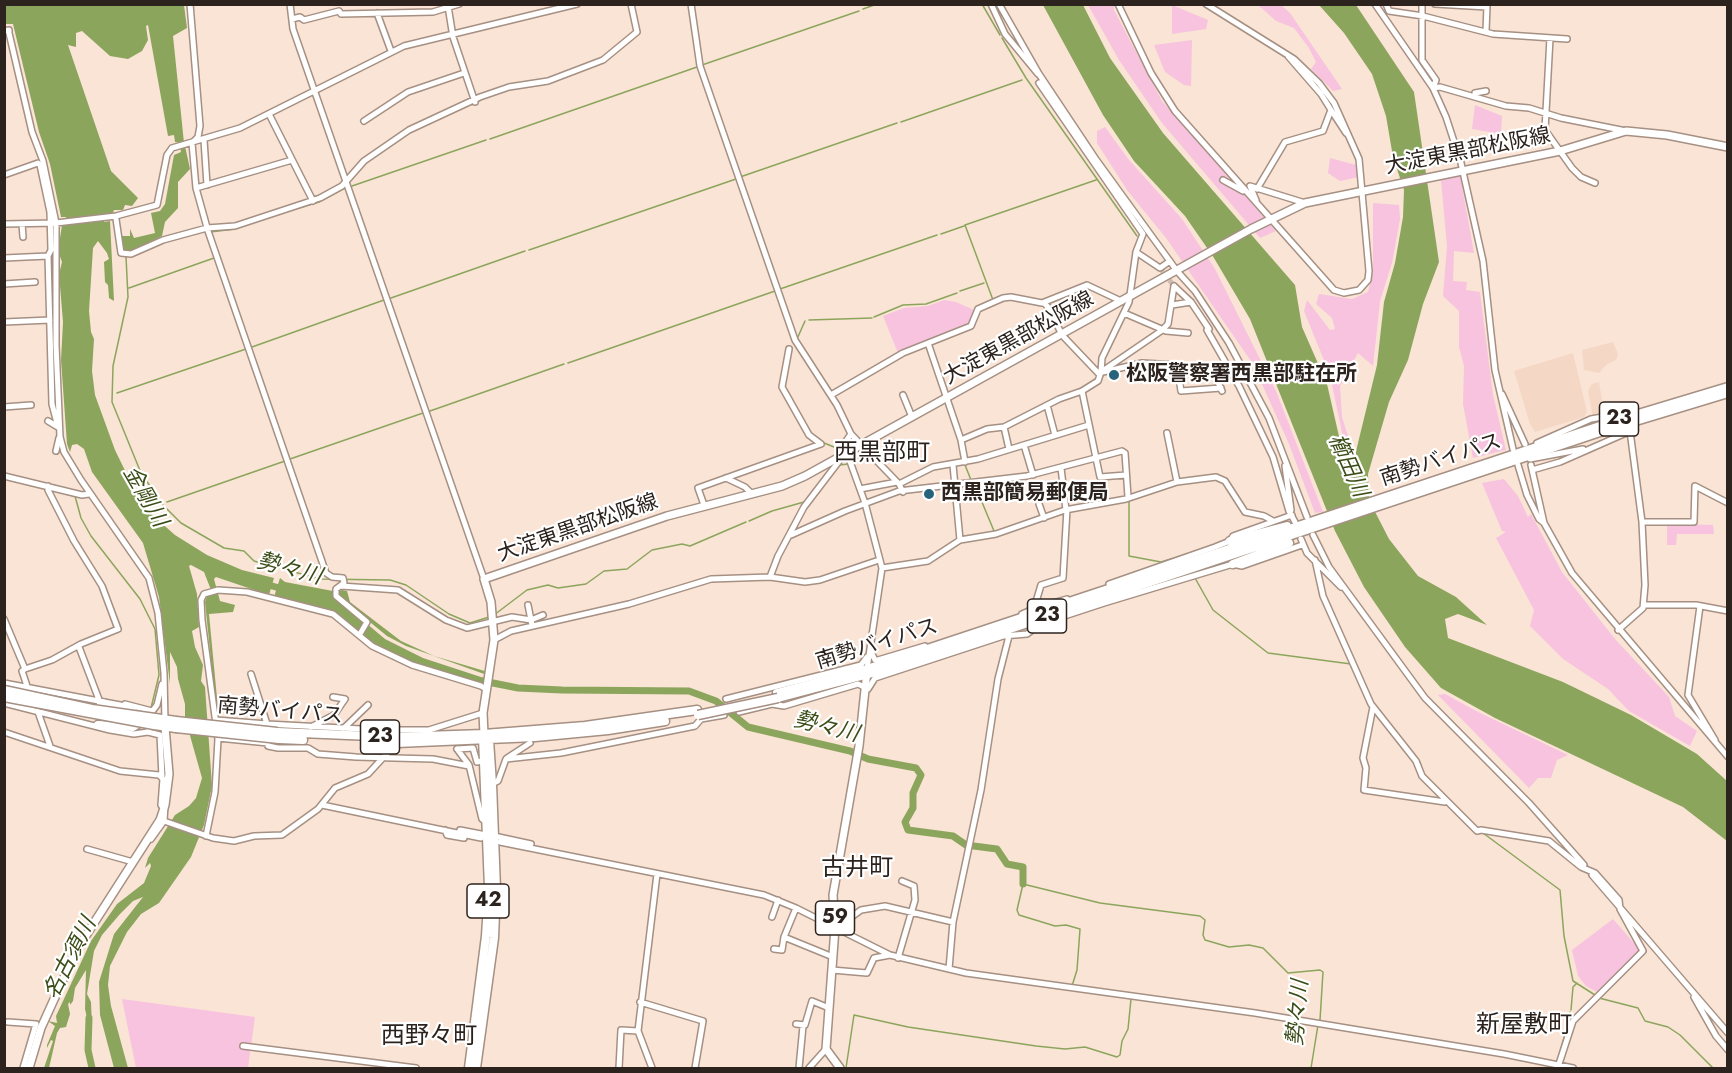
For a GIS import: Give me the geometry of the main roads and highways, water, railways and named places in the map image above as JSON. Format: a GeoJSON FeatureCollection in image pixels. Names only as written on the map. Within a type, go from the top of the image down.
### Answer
{"type":"FeatureCollection","features":[{"type":"Feature","properties":{"kind":"highway","name":"南勢バイパス"},"geometry":{"type":"LineString","coordinates":[[1521,460],[1615,421],[1728,387]]}},
{"type":"Feature","properties":{"kind":"highway","name":"南勢バイパス"},"geometry":{"type":"LineString","coordinates":[[4,697],[138,720],[278,736],[485,738],[608,730],[778,695],[867,673],[1032,622],[1606,430],[1728,393]]}},
{"type":"Feature","properties":{"kind":"highway"},"geometry":{"type":"LineString","coordinates":[[1230,541],[1286,526],[1306,530]]}},
{"type":"Feature","properties":{"kind":"highway"},"geometry":{"type":"LineString","coordinates":[[1233,564],[1264,554],[1306,530]]}},
{"type":"Feature","properties":{"kind":"highway","name":"南勢バイパス"},"geometry":{"type":"LineString","coordinates":[[4,690],[138,720]]}},
{"type":"Feature","properties":{"kind":"highway"},"geometry":{"type":"LineString","coordinates":[[99,723],[133,727],[138,720],[128,708],[101,704]]}},
{"type":"Feature","properties":{"kind":"highway","name":"42"},"geometry":{"type":"LineString","coordinates":[[476,1068],[494,938],[490,840],[486,821],[482,761],[485,738]]}},
{"type":"Feature","properties":{"kind":"highway","name":"42"},"geometry":{"type":"LineString","coordinates":[[469,1068],[486,936],[489,888],[492,784],[485,738]]}},
{"type":"Feature","properties":{"kind":"main road","name":"大淀東黒部松阪線"},"geometry":{"type":"LineString","coordinates":[[485,738],[483,713],[494,640],[493,618],[484,579],[704,505],[752,494],[805,476],[843,452],[862,446],[1269,219],[1305,202],[1560,151],[1626,131],[1667,135],[1728,147]]}},
{"type":"Feature","properties":{"kind":"main road","name":"59"},"geometry":{"type":"LineString","coordinates":[[840,1068],[826,1049],[837,929],[833,895],[859,746],[867,673]]}},
{"type":"Feature","properties":{"kind":"main road"},"geometry":{"type":"LineString","coordinates":[[29,1068],[41,1028],[76,951],[147,841],[165,807],[169,774],[165,723]]}},
{"type":"Feature","properties":{"kind":"waterway"},"geometry":{"type":"LineString","coordinates":[[863,9],[877,4]]}},
{"type":"Feature","properties":{"kind":"waterway"},"geometry":{"type":"LineString","coordinates":[[982,4],[1000,35]]}},
{"type":"Feature","properties":{"kind":"waterway"},"geometry":{"type":"LineString","coordinates":[[702,65],[859,11]]}},
{"type":"Feature","properties":{"kind":"waterway"},"geometry":{"type":"LineString","coordinates":[[1002,38],[1026,78],[1137,236]]}},
{"type":"Feature","properties":{"kind":"waterway"},"geometry":{"type":"LineString","coordinates":[[490,139],[697,67]]}},
{"type":"Feature","properties":{"kind":"waterway"},"geometry":{"type":"LineString","coordinates":[[901,122],[1022,80]]}},
{"type":"Feature","properties":{"kind":"waterway"},"geometry":{"type":"LineString","coordinates":[[740,177],[897,123]]}},
{"type":"Feature","properties":{"kind":"waterway"},"geometry":{"type":"LineString","coordinates":[[352,186],[486,140]]}},
{"type":"Feature","properties":{"kind":"waterway"},"geometry":{"type":"LineString","coordinates":[[529,250],[736,179]]}},
{"type":"Feature","properties":{"kind":"waterway"},"geometry":{"type":"LineString","coordinates":[[993,300],[965,225],[1096,180]]}},
{"type":"Feature","properties":{"kind":"waterway"},"geometry":{"type":"LineString","coordinates":[[299,208],[319,202],[345,188]]}},
{"type":"Feature","properties":{"kind":"waterway"},"geometry":{"type":"LineString","coordinates":[[941,234],[964,226]]}},
{"type":"Feature","properties":{"kind":"waterway"},"geometry":{"type":"LineString","coordinates":[[210,232],[235,229]]}},
{"type":"Feature","properties":{"kind":"waterway"},"geometry":{"type":"LineString","coordinates":[[780,289],[937,235]]}},
{"type":"Feature","properties":{"kind":"waterway"},"geometry":{"type":"LineString","coordinates":[[391,298],[525,251]]}},
{"type":"Feature","properties":{"kind":"waterway"},"geometry":{"type":"LineString","coordinates":[[126,257],[128,297],[113,366],[112,402],[141,473],[163,505],[181,523],[224,548],[244,551],[254,561],[320,579],[390,580],[406,585],[449,614],[470,623],[489,617]]}},
{"type":"Feature","properties":{"kind":"waterway"},"geometry":{"type":"LineString","coordinates":[[129,288],[214,258]]}},
{"type":"Feature","properties":{"kind":"waterway"},"geometry":{"type":"LineString","coordinates":[[960,291],[984,283]]}},
{"type":"Feature","properties":{"kind":"waterway"},"geometry":{"type":"LineString","coordinates":[[568,363],[775,291]]}},
{"type":"Feature","properties":{"kind":"waterway"},"geometry":{"type":"LineString","coordinates":[[874,317],[903,305],[926,304],[957,293]]}},
{"type":"Feature","properties":{"kind":"waterway"},"geometry":{"type":"LineString","coordinates":[[252,347],[384,300]]}},
{"type":"Feature","properties":{"kind":"waterway"},"geometry":{"type":"LineString","coordinates":[[809,320],[872,318]]}},
{"type":"Feature","properties":{"kind":"waterway"},"geometry":{"type":"LineString","coordinates":[[797,339],[805,321]]}},
{"type":"Feature","properties":{"kind":"waterway"},"geometry":{"type":"LineString","coordinates":[[117,393],[246,349]]}},
{"type":"Feature","properties":{"kind":"waterway"},"geometry":{"type":"LineString","coordinates":[[430,411],[564,364]]}},
{"type":"Feature","properties":{"kind":"waterway"},"geometry":{"type":"LineString","coordinates":[[290,459],[423,413]]}},
{"type":"Feature","properties":{"kind":"waterway"},"geometry":{"type":"LineString","coordinates":[[824,443],[839,449]]}},
{"type":"Feature","properties":{"kind":"waterway"},"geometry":{"type":"LineString","coordinates":[[851,455],[863,461],[872,460]]}},
{"type":"Feature","properties":{"kind":"waterway"},"geometry":{"type":"LineString","coordinates":[[167,502],[285,461]]}},
{"type":"Feature","properties":{"kind":"waterway"},"geometry":{"type":"LineString","coordinates":[[854,463],[863,461]]}},
{"type":"Feature","properties":{"kind":"waterway"},"geometry":{"type":"LineString","coordinates":[[840,465],[848,464]]}},
{"type":"Feature","properties":{"kind":"waterway"},"geometry":{"type":"LineString","coordinates":[[965,465],[971,480]]}},
{"type":"Feature","properties":{"kind":"waterway"},"geometry":{"type":"LineString","coordinates":[[974,483],[994,531]]}},
{"type":"Feature","properties":{"kind":"waterway"},"geometry":{"type":"LineString","coordinates":[[64,493],[75,496],[81,518],[91,536],[140,599],[155,629],[159,675],[151,708]]}},
{"type":"Feature","properties":{"kind":"waterway"},"geometry":{"type":"LineString","coordinates":[[1129,500],[1129,556],[1161,562],[1187,554]]}},
{"type":"Feature","properties":{"kind":"waterway"},"geometry":{"type":"LineString","coordinates":[[749,521],[772,511],[804,502]]}},
{"type":"Feature","properties":{"kind":"waterway"},"geometry":{"type":"LineString","coordinates":[[494,615],[527,590],[548,585],[558,588],[586,584],[604,571],[627,569],[652,550],[682,544],[690,546],[746,522]]}},
{"type":"Feature","properties":{"kind":"waterway"},"geometry":{"type":"LineString","coordinates":[[1195,578],[1213,610],[1268,653],[1351,664]]}},
{"type":"Feature","properties":{"kind":"waterway","name":"勢々川"},"geometry":{"type":"LineString","coordinates":[[262,583],[286,590]]}},
{"type":"Feature","properties":{"kind":"waterway","name":"勢々川"},"geometry":{"type":"LineString","coordinates":[[483,681],[518,688],[689,691],[716,701],[748,727],[850,751],[868,759],[916,768],[921,775],[913,793],[913,808],[905,822],[908,830],[953,836],[966,845],[997,849],[1007,864],[1023,867],[1023,884]]}},
{"type":"Feature","properties":{"kind":"waterway"},"geometry":{"type":"LineString","coordinates":[[1409,748],[1420,762],[1422,770]]}},
{"type":"Feature","properties":{"kind":"waterway"},"geometry":{"type":"LineString","coordinates":[[1483,833],[1560,890],[1564,936],[1573,981],[1595,995]]}},
{"type":"Feature","properties":{"kind":"waterway","name":"勢々川"},"geometry":{"type":"LineString","coordinates":[[1072,986],[1077,970],[1080,929],[1066,925],[1055,926],[1019,915],[1017,910],[1023,884],[1100,903],[1200,916],[1205,920],[1203,935],[1205,940],[1229,947],[1249,945],[1263,948],[1288,973],[1320,970],[1323,972],[1320,1020]]}},
{"type":"Feature","properties":{"kind":"waterway"},"geometry":{"type":"LineString","coordinates":[[1571,1010],[1573,987],[1577,983]]}},
{"type":"Feature","properties":{"kind":"waterway"},"geometry":{"type":"LineString","coordinates":[[1599,998],[1638,1008],[1645,1021],[1668,1027],[1680,1035],[1713,1068]]}},
{"type":"Feature","properties":{"kind":"waterway"},"geometry":{"type":"LineString","coordinates":[[846,1068],[854,1015],[908,1027],[1036,1046],[1065,1049],[1085,1047],[1117,1057],[1120,1055],[1122,1041],[1128,1029],[1131,999]]}},
{"type":"Feature","properties":{"kind":"waterway"},"geometry":{"type":"LineString","coordinates":[[1567,1028],[1570,1012]]}},
{"type":"Feature","properties":{"kind":"waterway","name":"金剛川"},"geometry":{"type":"LineString","coordinates":[[89,1018],[88,1050],[92,1068]]}},
{"type":"Feature","properties":{"kind":"waterway","name":"勢々川"},"geometry":{"type":"LineString","coordinates":[[1311,1068],[1318,1025]]}},
{"type":"Feature","properties":{"kind":"waterway"},"geometry":{"type":"LineString","coordinates":[[1558,1059],[1566,1031]]}},
{"type":"Feature","properties":{"kind":"tunnel"},"geometry":{"type":"LineString","coordinates":[[1160,268],[1174,286]]}},
{"type":"Feature","properties":{"kind":"tunnel"},"geometry":{"type":"LineString","coordinates":[[1632,408],[1635,429]]}},
{"type":"Feature","properties":{"kind":"place","name":"松阪警察署西黒部駐在所"},"geometry":{"type":"Point","coordinates":[1114,375]}},
{"type":"Feature","properties":{"kind":"place","name":"西黒部簡易郵便局"},"geometry":{"type":"Point","coordinates":[929,494]}},
{"type":"Feature","properties":{"kind":"district","name":"西黒部町"},"geometry":{"type":"Point","coordinates":[882,454]}},
{"type":"Feature","properties":{"kind":"district","name":"古井町"},"geometry":{"type":"Point","coordinates":[857,869]}},
{"type":"Feature","properties":{"kind":"district","name":"新屋敷町"},"geometry":{"type":"Point","coordinates":[1524,1026]}},
{"type":"Feature","properties":{"kind":"district","name":"西野々町"},"geometry":{"type":"Point","coordinates":[429,1037]}},
{"type":"Feature","properties":{"kind":"water label","name":"櫛田川"},"geometry":{"type":"Point","coordinates":[1347,466]}},
{"type":"Feature","properties":{"kind":"water label","name":"名古須川"},"geometry":{"type":"Point","coordinates":[71,959]}}]}
